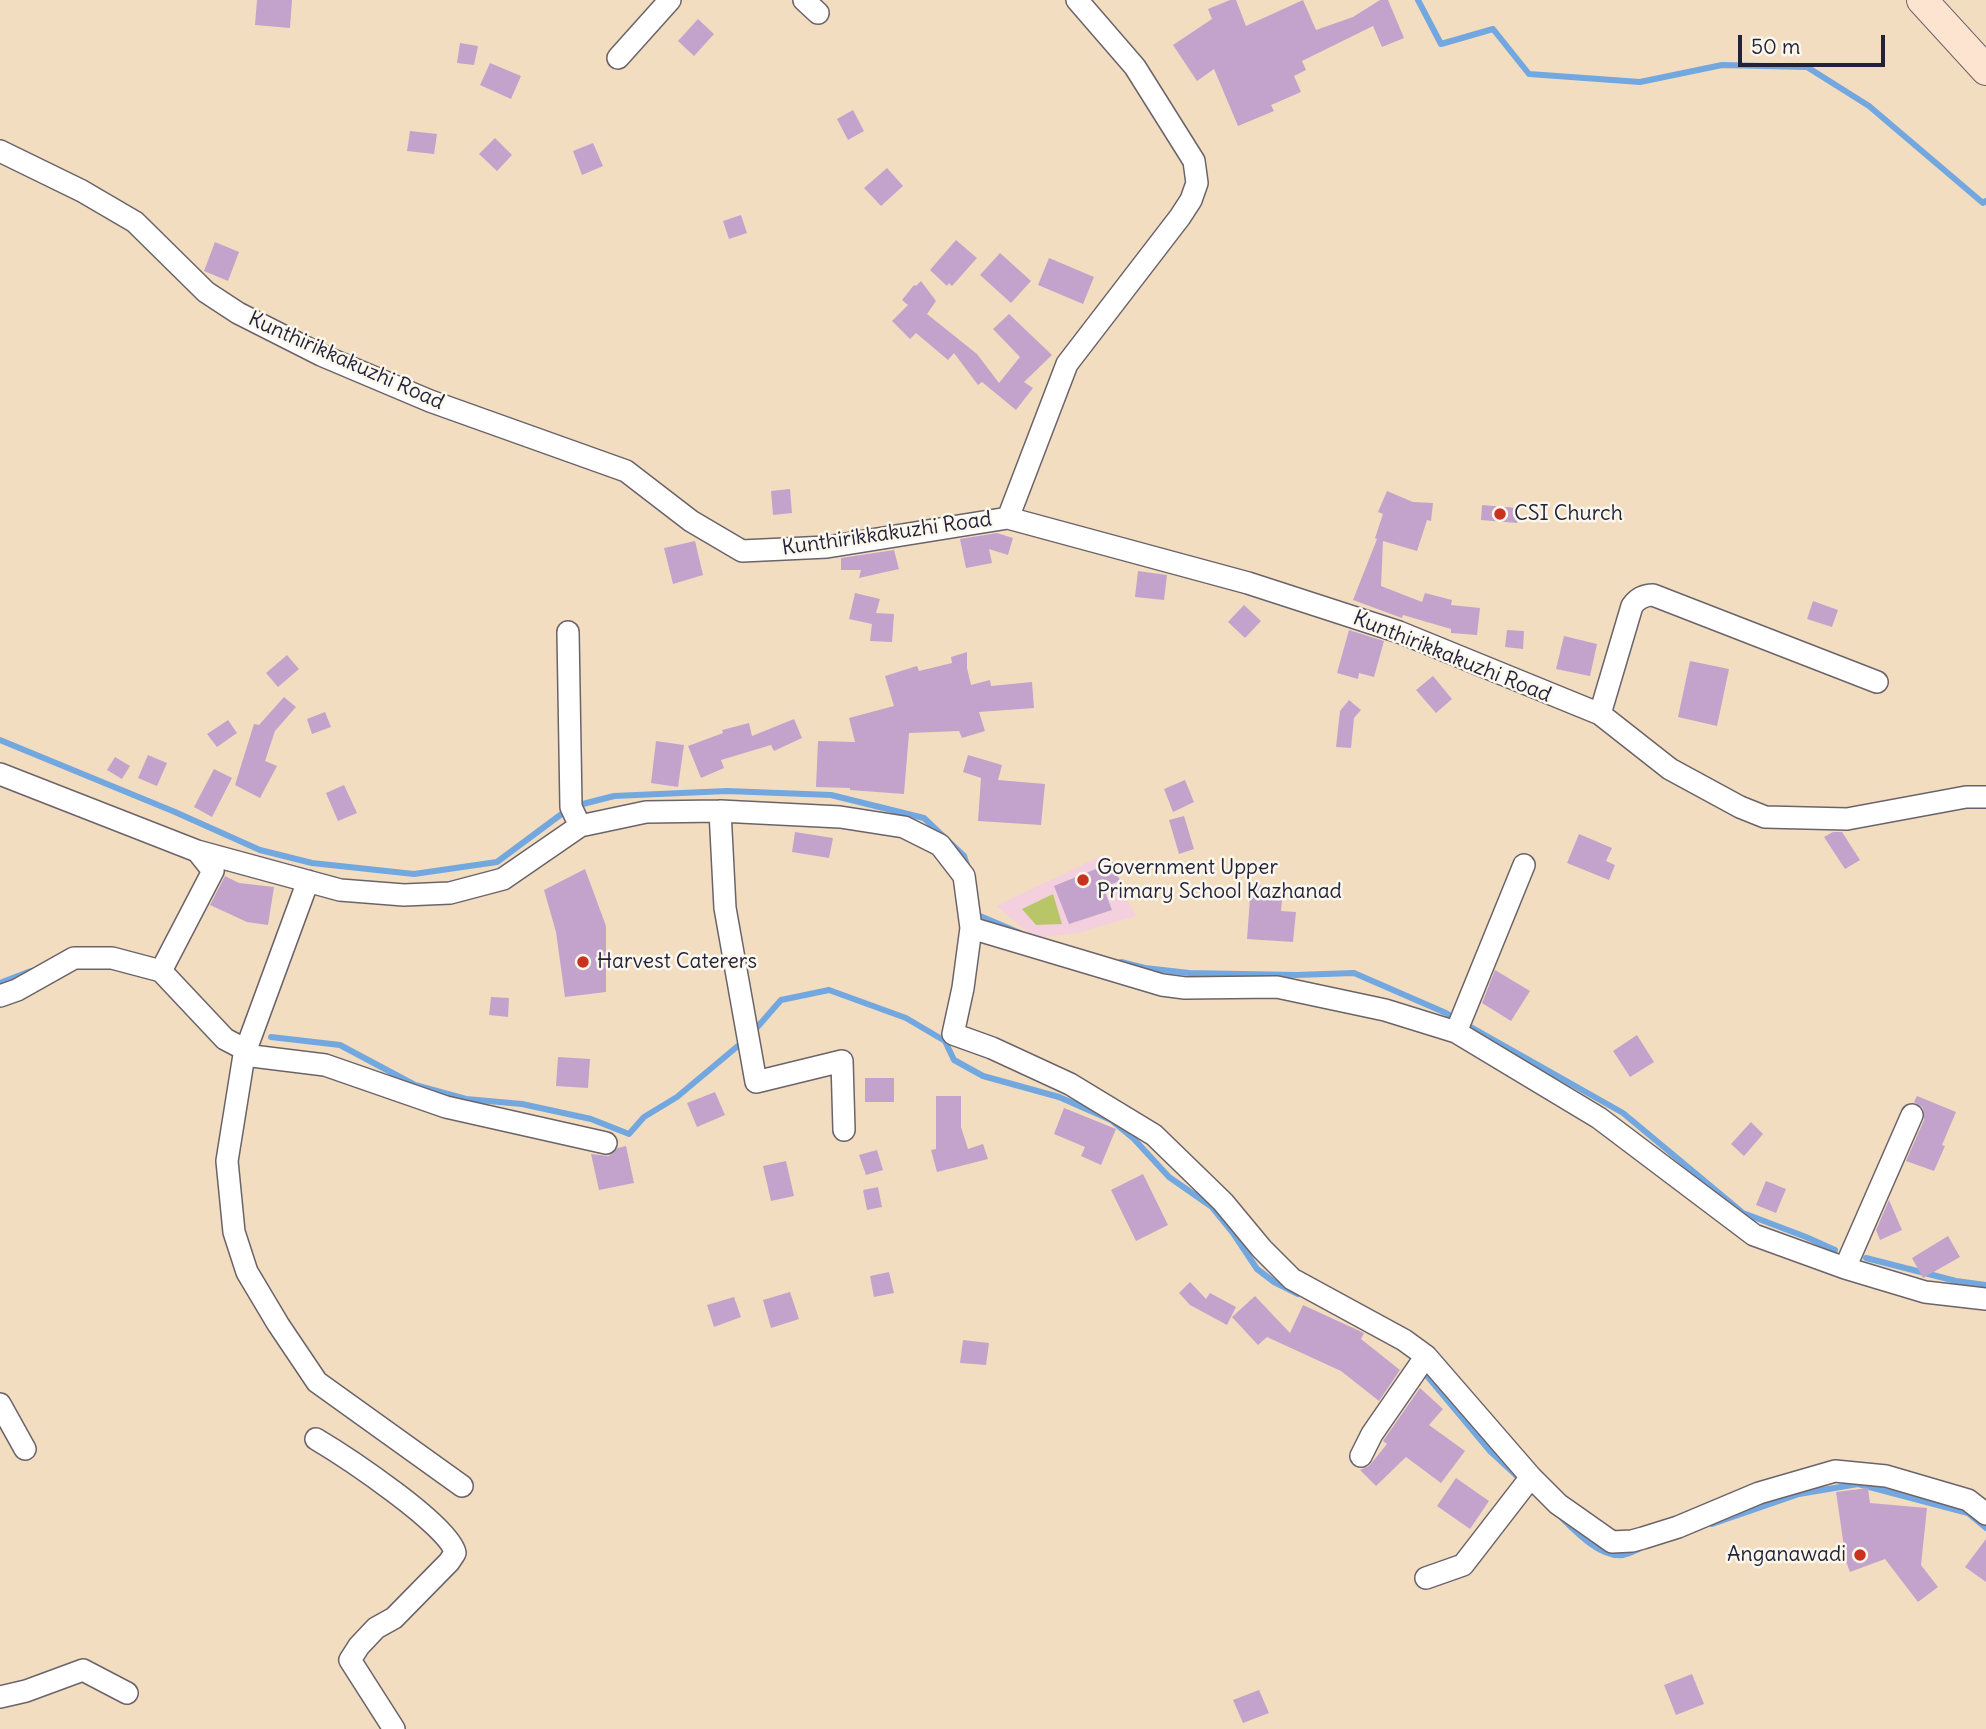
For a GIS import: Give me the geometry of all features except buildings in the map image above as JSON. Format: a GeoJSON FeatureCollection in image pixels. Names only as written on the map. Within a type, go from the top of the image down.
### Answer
{"type":"FeatureCollection","features":[{"type":"Feature","properties":{"kind":"street"},"geometry":{"type":"LineString","coordinates":[[618,58],[670,0]]}},
{"type":"Feature","properties":{"kind":"street"},"geometry":{"type":"LineString","coordinates":[[1008,518],[1067,364],[1180,217],[1191,200],[1197,183],[1194,161],[1135,67],[1077,0]]}},
{"type":"Feature","properties":{"kind":"street"},"geometry":{"type":"LineString","coordinates":[[1922,0],[1986,70]]}},
{"type":"Feature","properties":{"kind":"street","name":"Kunthirikkakuzhi Road"},"geometry":{"type":"LineString","coordinates":[[0,150],[82,191],[135,222],[206,292],[238,313],[321,355],[418,396],[626,471],[691,521],[742,551],[827,547],[1008,518],[1248,583],[1399,632],[1600,714],[1670,769],[1740,807],[1765,817],[1847,819],[1966,797],[1986,797]]}},
{"type":"Feature","properties":{"kind":"street"},"geometry":{"type":"LineString","coordinates":[[1600,714],[1632,606],[1647,595],[1736,626],[1877,682]]}},
{"type":"Feature","properties":{"kind":"street"},"geometry":{"type":"LineString","coordinates":[[568,632],[571,807],[580,826]]}},
{"type":"Feature","properties":{"kind":"street"},"geometry":{"type":"LineString","coordinates":[[0,774],[197,851],[340,890],[391,894],[450,892],[503,880],[580,826],[646,812],[720,811],[840,817],[904,827],[940,845],[964,876],[970,921],[963,988],[953,1034],[992,1048],[1070,1084],[1154,1135],[1223,1202],[1262,1249],[1292,1279],[1404,1340],[1426,1356],[1531,1477],[1558,1504],[1612,1542],[1632,1541],[1678,1527],[1759,1493],[1835,1471],[1886,1476],[1968,1500],[1986,1514]]}},
{"type":"Feature","properties":{"kind":"street"},"geometry":{"type":"LineString","coordinates":[[720,811],[725,908],[756,1082],[842,1061],[845,1130]]}},
{"type":"Feature","properties":{"kind":"street"},"geometry":{"type":"LineString","coordinates":[[161,971],[213,870],[197,851]]}},
{"type":"Feature","properties":{"kind":"street"},"geometry":{"type":"LineString","coordinates":[[1457,1032],[1524,864]]}},
{"type":"Feature","properties":{"kind":"street"},"geometry":{"type":"LineString","coordinates":[[308,881],[245,1053],[227,1161],[234,1232],[247,1272],[317,1382],[462,1486]]}},
{"type":"Feature","properties":{"kind":"street"},"geometry":{"type":"LineString","coordinates":[[970,921],[1162,985],[1185,988],[1277,987],[1385,1010],[1457,1032],[1599,1118],[1754,1235],[1844,1268],[1925,1292],[1986,1299]]}},
{"type":"Feature","properties":{"kind":"street"},"geometry":{"type":"LineString","coordinates":[[0,996],[17,990],[74,958],[113,958],[161,971],[182,990],[225,1039],[245,1053],[325,1065],[446,1107],[606,1143]]}},
{"type":"Feature","properties":{"kind":"street"},"geometry":{"type":"LineString","coordinates":[[1844,1268],[1912,1115]]}},
{"type":"Feature","properties":{"kind":"street"},"geometry":{"type":"LineString","coordinates":[[1361,1456],[1426,1356]]}},
{"type":"Feature","properties":{"kind":"street"},"geometry":{"type":"LineString","coordinates":[[0,1404],[25,1449]]}},
{"type":"Feature","properties":{"kind":"street"},"geometry":{"type":"LineString","coordinates":[[316,1439],[344,1455],[434,1523],[454,1545],[455,1553],[449,1562],[394,1618],[376,1628],[350,1660],[394,1729]]}},
{"type":"Feature","properties":{"kind":"street"},"geometry":{"type":"LineString","coordinates":[[1426,1578],[1463,1565],[1531,1477]]}},
{"type":"Feature","properties":{"kind":"street"},"geometry":{"type":"LineString","coordinates":[[0,1697],[83,1671],[127,1693]]}},
{"type":"Feature","properties":{"kind":"shaded area","name":"Government Upper Primary School Kazhanad"},"geometry":{"type":"Polygon","coordinates":[[[1103,855],[1136,916],[1078,933],[1035,938],[996,906],[1103,855]]]}},
{"type":"Feature","properties":{"kind":"green space"},"geometry":{"type":"Polygon","coordinates":[[[1053,894],[1062,924],[1036,925],[1022,909],[1053,894]]]}},
{"type":"Feature","properties":{"kind":"waterway"},"geometry":{"type":"LineString","coordinates":[[1418,0],[1441,44],[1493,29],[1529,74],[1640,82],[1722,65],[1807,67],[1869,106],[1983,203],[1986,201]]}},
{"type":"Feature","properties":{"kind":"waterway"},"geometry":{"type":"LineString","coordinates":[[0,740],[260,850],[312,863],[414,874],[497,862],[571,807],[614,796],[727,791],[831,795],[924,818],[964,856],[968,868]]}},
{"type":"Feature","properties":{"kind":"waterway"},"geometry":{"type":"LineString","coordinates":[[980,916],[1020,933]]}},
{"type":"Feature","properties":{"kind":"waterway"},"geometry":{"type":"LineString","coordinates":[[1121,962],[1189,973],[1354,973],[1446,1013],[1623,1113],[1743,1213],[1835,1250]]}},
{"type":"Feature","properties":{"kind":"waterway"},"geometry":{"type":"LineString","coordinates":[[0,983],[31,971]]}},
{"type":"Feature","properties":{"kind":"waterway"},"geometry":{"type":"LineString","coordinates":[[753,1032],[781,1000],[829,990],[906,1018],[945,1041]]}},
{"type":"Feature","properties":{"kind":"waterway"},"geometry":{"type":"LineString","coordinates":[[946,1035],[945,1041],[954,1060],[983,1076],[1059,1097],[1111,1120],[1134,1139],[1169,1177],[1212,1207],[1257,1269],[1274,1282],[1298,1294]]}},
{"type":"Feature","properties":{"kind":"waterway"},"geometry":{"type":"LineString","coordinates":[[271,1037],[340,1045],[415,1085],[466,1099],[522,1104],[591,1119],[629,1134],[644,1117],[677,1097],[745,1040]]}},
{"type":"Feature","properties":{"kind":"waterway"},"geometry":{"type":"LineString","coordinates":[[1866,1258],[1956,1281],[1986,1285]]}},
{"type":"Feature","properties":{"kind":"waterway"},"geometry":{"type":"LineString","coordinates":[[1423,1371],[1490,1451],[1518,1477]]}},
{"type":"Feature","properties":{"kind":"waterway"},"geometry":{"type":"LineString","coordinates":[[1712,1524],[1799,1494],[1858,1484],[1968,1513],[1986,1528]]}},
{"type":"Feature","properties":{"kind":"waterway"},"geometry":{"type":"LineString","coordinates":[[1562,1518],[1590,1543],[1606,1552],[1623,1555],[1639,1549]]}},
{"type":"Feature","properties":{"kind":"place","name":"CSI Church"},"geometry":{"type":"Point","coordinates":[1500,514]}},
{"type":"Feature","properties":{"kind":"place","name":"Government Upper Primary School Kazhanad"},"geometry":{"type":"Point","coordinates":[1083,880]}},
{"type":"Feature","properties":{"kind":"place","name":"Harvest Caterers"},"geometry":{"type":"Point","coordinates":[583,962]}},
{"type":"Feature","properties":{"kind":"place","name":"Anganawadi"},"geometry":{"type":"Point","coordinates":[1860,1555]}}]}
